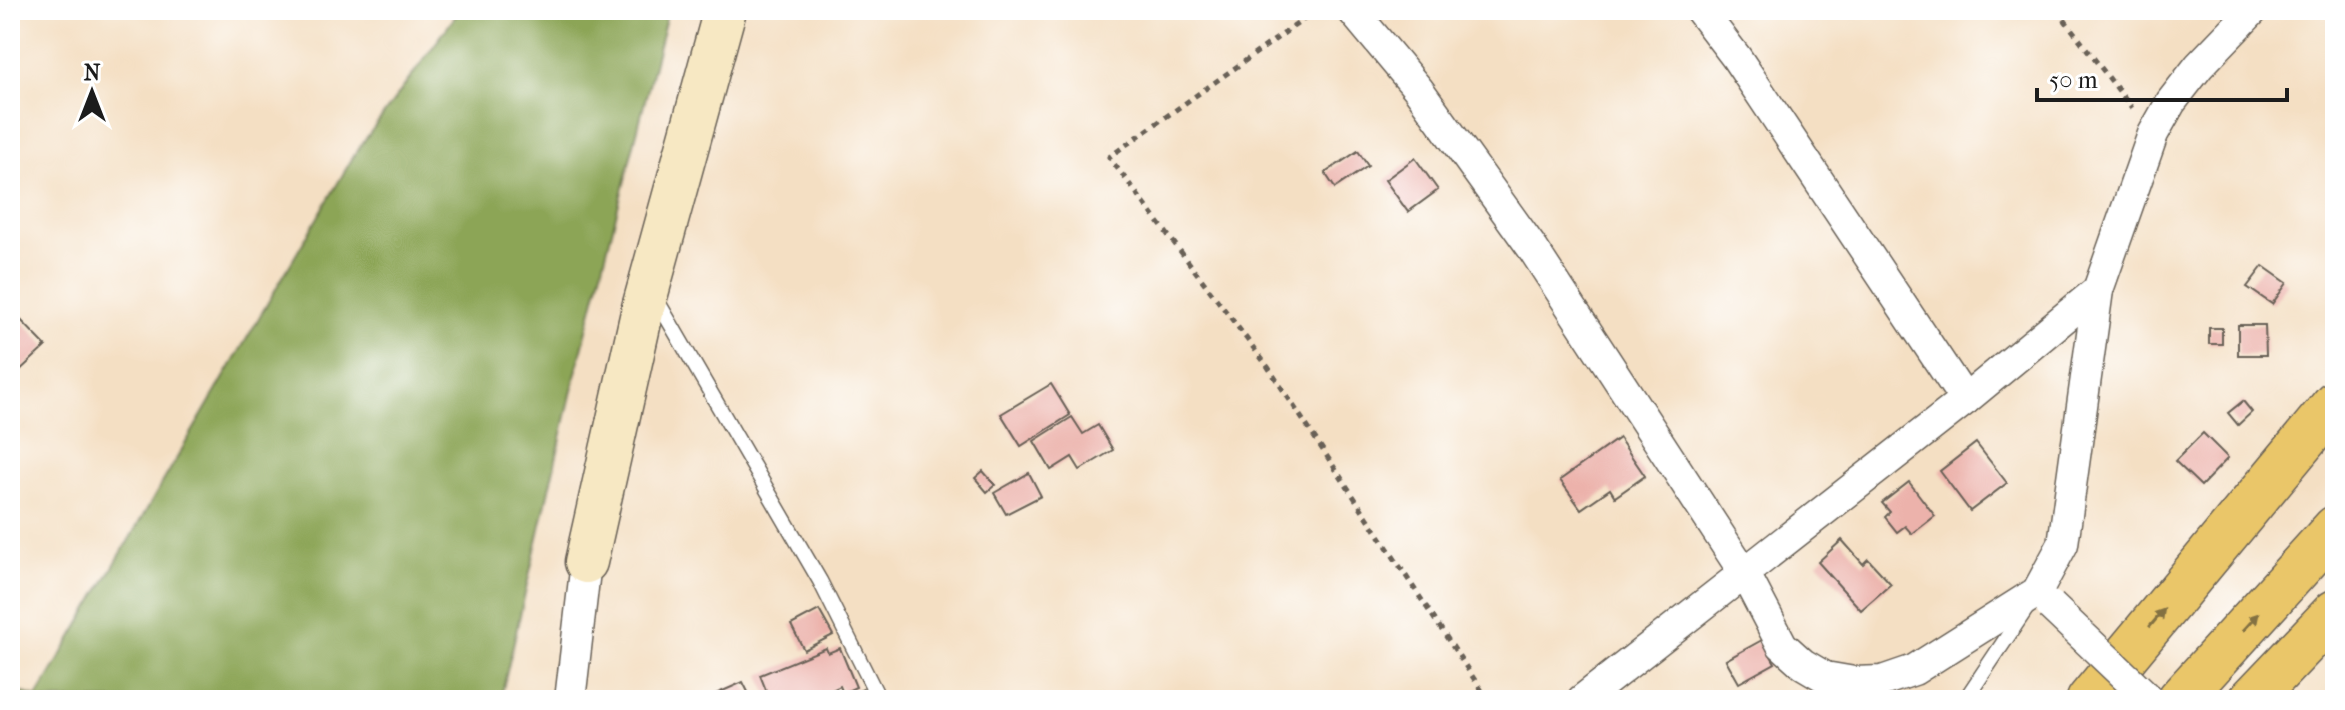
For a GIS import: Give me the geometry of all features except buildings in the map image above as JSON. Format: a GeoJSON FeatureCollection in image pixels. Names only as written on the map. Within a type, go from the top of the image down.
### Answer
{"type":"FeatureCollection","features":[{"type":"Feature","properties":{"kind":"highway"},"geometry":{"type":"LineString","coordinates":[[2089,700],[2335,403]]}},
{"type":"Feature","properties":{"kind":"highway"},"geometry":{"type":"LineString","coordinates":[[2179,700],[2335,528]]}},
{"type":"Feature","properties":{"kind":"highway"},"geometry":{"type":"LineString","coordinates":[[2251,700],[2335,612]]}},
{"type":"Feature","properties":{"kind":"street"},"geometry":{"type":"LineString","coordinates":[[570,700],[586,562],[649,286],[725,10]]}},
{"type":"Feature","properties":{"kind":"street"},"geometry":{"type":"LineString","coordinates":[[1352,10],[1418,89],[1533,249],[1745,574],[1782,645],[1803,664],[1825,677],[1854,682],[1882,681],[1914,670],[2044,599],[2063,544],[2098,290],[2153,134],[2171,102],[2199,66],[2253,10]]}},
{"type":"Feature","properties":{"kind":"street"},"geometry":{"type":"LineString","coordinates":[[1700,10],[1736,57],[1965,400]]}},
{"type":"Feature","properties":{"kind":"street"},"geometry":{"type":"LineString","coordinates":[[1582,700],[1965,400],[2098,290]]}},
{"type":"Feature","properties":{"kind":"street"},"geometry":{"type":"LineString","coordinates":[[2044,599],[2150,700]]}},
{"type":"Feature","properties":{"kind":"lane"},"geometry":{"type":"LineString","coordinates":[[649,286],[827,595],[875,691],[858,700]]}},
{"type":"Feature","properties":{"kind":"lane"},"geometry":{"type":"LineString","coordinates":[[1965,700],[2044,599]]}},
{"type":"Feature","properties":{"kind":"path"},"geometry":{"type":"LineString","coordinates":[[1317,10],[1109,157],[1268,367],[1488,700]]}},
{"type":"Feature","properties":{"kind":"path"},"geometry":{"type":"LineString","coordinates":[[2057,10],[2153,134]]}},
{"type":"Feature","properties":{"kind":"green space"},"geometry":{"type":"Polygon","coordinates":[[[460,10],[668,10],[576,373],[502,693],[506,700],[10,700],[10,689],[37,697],[356,152],[460,10]]]}}]}
